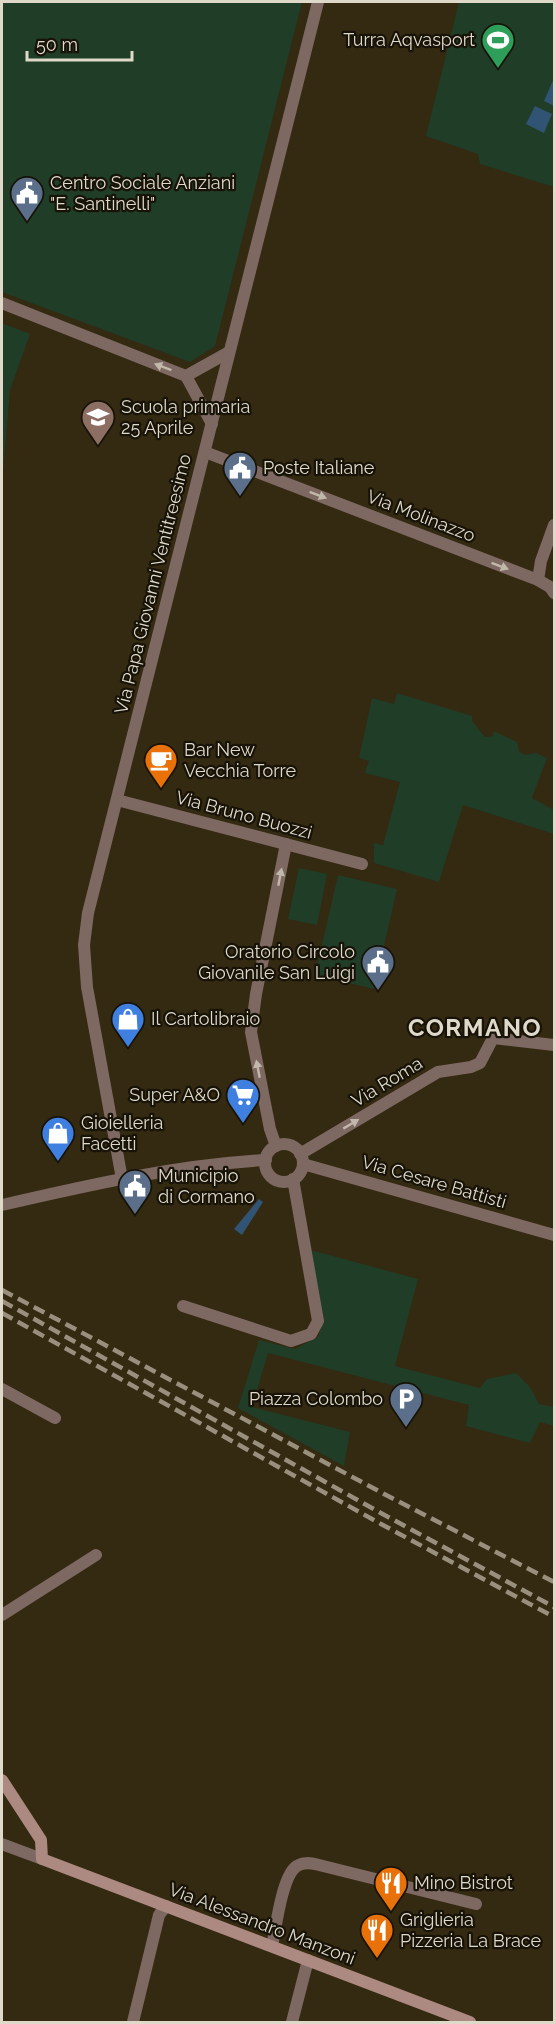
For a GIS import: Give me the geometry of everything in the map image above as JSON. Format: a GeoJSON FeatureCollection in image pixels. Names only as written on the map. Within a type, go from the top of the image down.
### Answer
{"type":"FeatureCollection","features":[{"type":"Feature","properties":{"kind":"street","name":"Via Papa Giovanni Ventitreesimo"},"geometry":{"type":"LineString","coordinates":[[122,1179],[87,987],[84,945],[88,914],[318,2]]}},
{"type":"Feature","properties":{"kind":"street"},"geometry":{"type":"LineString","coordinates":[[2,303],[186,376],[212,424]]}},
{"type":"Feature","properties":{"kind":"street"},"geometry":{"type":"LineString","coordinates":[[186,376],[229,352]]}},
{"type":"Feature","properties":{"kind":"street","name":"Via Molinazzo"},"geometry":{"type":"LineString","coordinates":[[205,452],[538,580],[555,593]]}},
{"type":"Feature","properties":{"kind":"street"},"geometry":{"type":"LineString","coordinates":[[538,580],[541,561],[555,525]]}},
{"type":"Feature","properties":{"kind":"street","name":"Via Bruno Buozzi"},"geometry":{"type":"LineString","coordinates":[[117,800],[362,864]]}},
{"type":"Feature","properties":{"kind":"street"},"geometry":{"type":"LineString","coordinates":[[276,1146],[270,1129],[251,1032],[256,994],[286,844]]}},
{"type":"Feature","properties":{"kind":"street","name":"Via Roma"},"geometry":{"type":"LineString","coordinates":[[302,1159],[438,1072],[480,1063],[493,1038],[555,1045]]}},
{"type":"Feature","properties":{"kind":"street"},"geometry":{"type":"LineString","coordinates":[[289,1145],[295,1148],[302,1159],[299,1175],[281,1182],[272,1177],[266,1166],[269,1152],[276,1146],[289,1145]]}},
{"type":"Feature","properties":{"kind":"street","name":"Via Cesare Battisti"},"geometry":{"type":"LineString","coordinates":[[302,1159],[555,1235]]}},
{"type":"Feature","properties":{"kind":"street"},"geometry":{"type":"LineString","coordinates":[[2,1205],[122,1179],[224,1162],[266,1160]]}},
{"type":"Feature","properties":{"kind":"street"},"geometry":{"type":"LineString","coordinates":[[183,1306],[291,1341],[311,1334],[318,1321],[293,1179]]}},
{"type":"Feature","properties":{"kind":"street"},"geometry":{"type":"LineString","coordinates":[[2,1389],[55,1418]]}},
{"type":"Feature","properties":{"kind":"street"},"geometry":{"type":"LineString","coordinates":[[2,1616],[96,1555]]}},
{"type":"Feature","properties":{"kind":"street"},"geometry":{"type":"LineString","coordinates":[[2,1780],[41,1840],[42,1859],[2,1844]]}},
{"type":"Feature","properties":{"kind":"street","name":"Via Alessandro Manzoni"},"geometry":{"type":"LineString","coordinates":[[42,1859],[470,2022]]}},
{"type":"Feature","properties":{"kind":"street"},"geometry":{"type":"LineString","coordinates":[[272,1946],[287,1878],[295,1867],[302,1864],[315,1864],[476,1904]]}},
{"type":"Feature","properties":{"kind":"street"},"geometry":{"type":"LineString","coordinates":[[133,2022],[159,1914],[166,1906]]}},
{"type":"Feature","properties":{"kind":"street"},"geometry":{"type":"LineString","coordinates":[[292,2022],[308,1960]]}},
{"type":"Feature","properties":{"kind":"green space"},"geometry":{"type":"Polygon","coordinates":[[[2,2],[302,2],[215,346],[190,362],[2,292],[2,2]]]}},
{"type":"Feature","properties":{"kind":"green space","name":"Turra Aqvasport"},"geometry":{"type":"Polygon","coordinates":[[[459,2],[554,2],[554,187],[480,164],[478,154],[426,136],[459,2]]]}},
{"type":"Feature","properties":{"kind":"green space"},"geometry":{"type":"Polygon","coordinates":[[[2,323],[30,334],[10,390],[2,484],[2,323]]]}},
{"type":"Feature","properties":{"kind":"green space"},"geometry":{"type":"Polygon","coordinates":[[[397,693],[472,716],[472,721],[485,737],[493,736],[494,731],[517,742],[519,751],[524,755],[536,753],[547,758],[532,798],[554,810],[554,834],[463,805],[439,882],[374,863],[374,843],[383,845],[400,782],[365,773],[369,761],[359,758],[372,698],[394,704],[397,693]]]}},
{"type":"Feature","properties":{"kind":"green space"},"geometry":{"type":"Polygon","coordinates":[[[299,868],[327,874],[317,925],[288,919],[299,868]]]}},
{"type":"Feature","properties":{"kind":"green space"},"geometry":{"type":"Polygon","coordinates":[[[338,875],[397,889],[374,989],[315,975],[338,875]]]}},
{"type":"Feature","properties":{"kind":"green space"},"geometry":{"type":"Polygon","coordinates":[[[311,1250],[418,1279],[395,1366],[480,1388],[487,1379],[516,1373],[530,1387],[539,1404],[554,1407],[554,1426],[540,1422],[530,1443],[466,1426],[469,1405],[268,1353],[252,1407],[350,1432],[344,1466],[238,1408],[259,1340],[295,1349],[318,1337],[323,1322],[311,1250]]]}},
{"type":"Feature","properties":{"kind":"water"},"geometry":{"type":"Polygon","coordinates":[[[554,78],[554,106],[544,101],[554,78]]]}},
{"type":"Feature","properties":{"kind":"water"},"geometry":{"type":"Polygon","coordinates":[[[535,106],[552,114],[544,133],[526,124],[535,106]]]}},
{"type":"Feature","properties":{"kind":"water"},"geometry":{"type":"Polygon","coordinates":[[[259,1199],[263,1202],[242,1235],[234,1229],[259,1199]]]}},
{"type":"Feature","properties":{"kind":"railway"},"geometry":{"type":"LineString","coordinates":[[2,1290],[554,1582]]}},
{"type":"Feature","properties":{"kind":"railway"},"geometry":{"type":"LineString","coordinates":[[2,1301],[554,1607]]}},
{"type":"Feature","properties":{"kind":"railway"},"geometry":{"type":"LineString","coordinates":[[2,1313],[381,1524],[554,1617]]}},
{"type":"Feature","properties":{"kind":"place","name":"Turra Aqvasport"},"geometry":{"type":"Point","coordinates":[498,69]}},
{"type":"Feature","properties":{"kind":"place","name":"Centro Sociale Anziani \"E. Santinelli\""},"geometry":{"type":"Point","coordinates":[27,222]}},
{"type":"Feature","properties":{"kind":"place","name":"Scuola primaria 25 Aprile"},"geometry":{"type":"Point","coordinates":[98,446]}},
{"type":"Feature","properties":{"kind":"place","name":"Poste Italiane"},"geometry":{"type":"Point","coordinates":[240,497]}},
{"type":"Feature","properties":{"kind":"place","name":"Bar New Vecchia Torre"},"geometry":{"type":"Point","coordinates":[161,789]}},
{"type":"Feature","properties":{"kind":"place","name":"Oratorio Circolo Giovanile San Luigi"},"geometry":{"type":"Point","coordinates":[378,991]}},
{"type":"Feature","properties":{"kind":"place","name":"Il Cartolibraio"},"geometry":{"type":"Point","coordinates":[128,1048]}},
{"type":"Feature","properties":{"kind":"place","name":"Super A&O"},"geometry":{"type":"Point","coordinates":[243,1124]}},
{"type":"Feature","properties":{"kind":"place","name":"Gioielleria Facetti"},"geometry":{"type":"Point","coordinates":[58,1162]}},
{"type":"Feature","properties":{"kind":"place","name":"Municipio di Cormano"},"geometry":{"type":"Point","coordinates":[135,1215]}},
{"type":"Feature","properties":{"kind":"place","name":"Piazza Colombo"},"geometry":{"type":"Point","coordinates":[406,1428]}},
{"type":"Feature","properties":{"kind":"place","name":"Mino Bistrot"},"geometry":{"type":"Point","coordinates":[391,1912]}},
{"type":"Feature","properties":{"kind":"place","name":"Griglieria Pizzeria La Brace"},"geometry":{"type":"Point","coordinates":[377,1959]}},
{"type":"Feature","properties":{"kind":"district","name":"CORMANO"},"geometry":{"type":"Point","coordinates":[475,1028]}}]}
